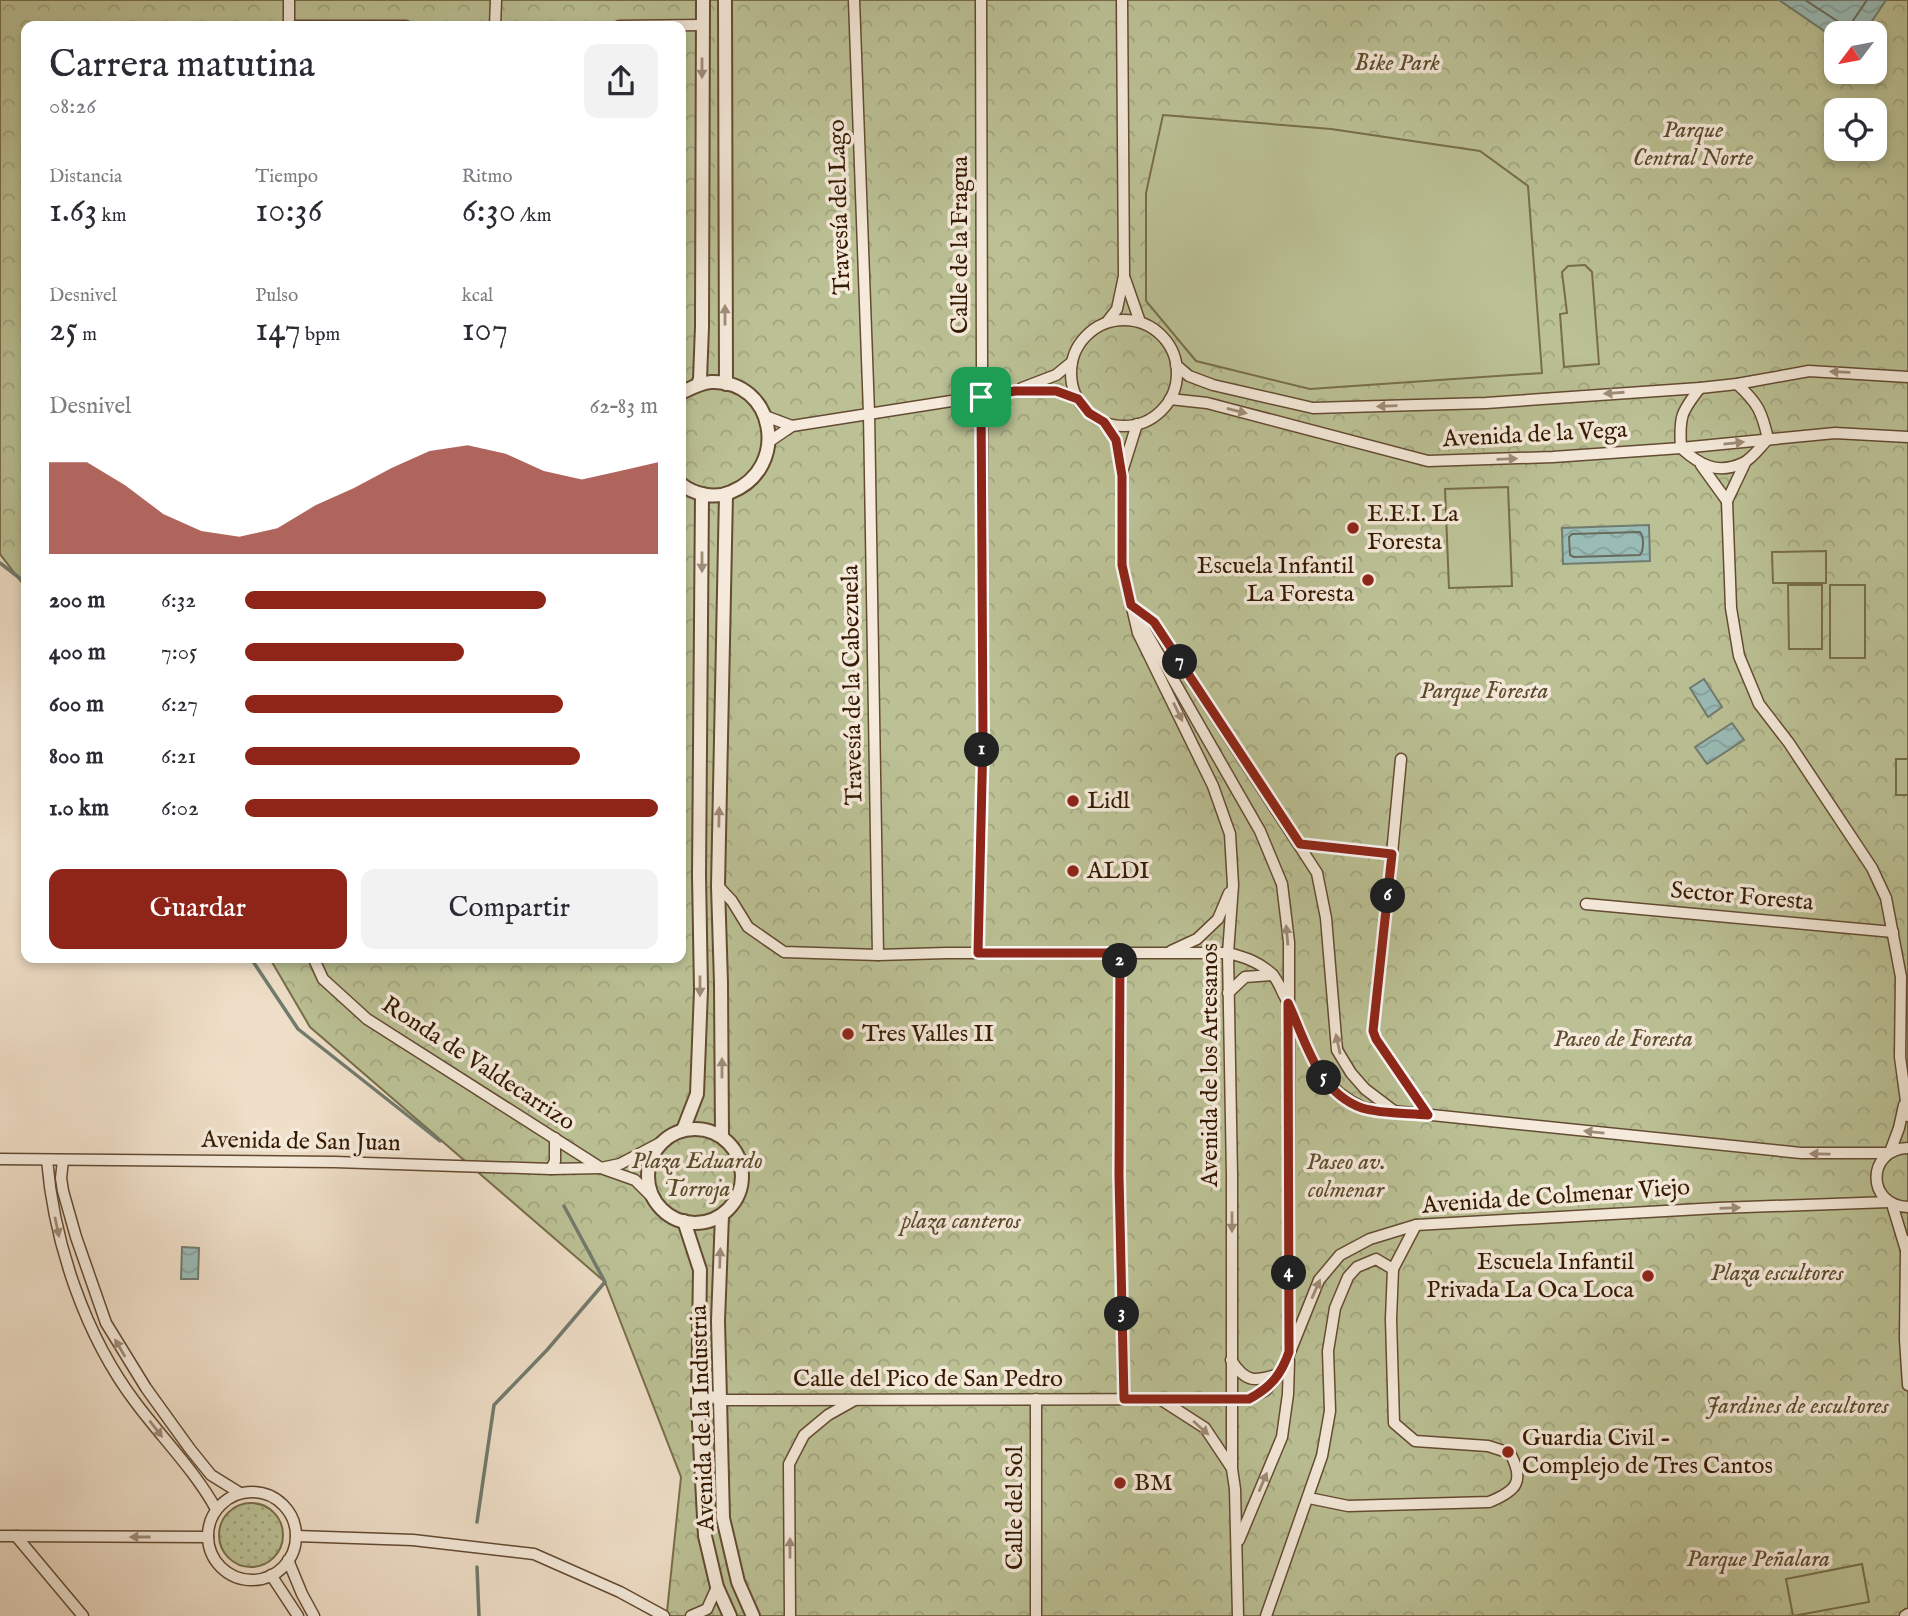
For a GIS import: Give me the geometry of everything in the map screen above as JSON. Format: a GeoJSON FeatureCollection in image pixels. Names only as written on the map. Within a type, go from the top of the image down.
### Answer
{"type":"FeatureCollection","features":[{"type":"Feature","properties":{"kind":"street"},"geometry":{"type":"LineString","coordinates":[[289,0],[289,21]]}},
{"type":"Feature","properties":{"kind":"street"},"geometry":{"type":"LineString","coordinates":[[495,21],[496,0]]}},
{"type":"Feature","properties":{"kind":"street"},"geometry":{"type":"LineString","coordinates":[[698,384],[702,327],[703,0]]}},
{"type":"Feature","properties":{"kind":"street"},"geometry":{"type":"LineString","coordinates":[[725,0],[726,384]]}},
{"type":"Feature","properties":{"kind":"street","name":"Travesía del Lago"},"geometry":{"type":"LineString","coordinates":[[853,0],[869,413]]}},
{"type":"Feature","properties":{"kind":"street","name":"Calle de la Fragua"},"geometry":{"type":"LineString","coordinates":[[978,953],[983,738],[981,0]]}},
{"type":"Feature","properties":{"kind":"street"},"geometry":{"type":"LineString","coordinates":[[1107,322],[1117,309],[1125,276],[1122,0]]}},
{"type":"Feature","properties":{"kind":"street"},"geometry":{"type":"LineString","coordinates":[[686,25],[702,25]]}},
{"type":"Feature","properties":{"kind":"street"},"geometry":{"type":"LineString","coordinates":[[1125,276],[1140,322]]}},
{"type":"Feature","properties":{"kind":"street"},"geometry":{"type":"LineString","coordinates":[[1107,322],[1140,322],[1164,338],[1172,351],[1176,365],[1175,388],[1161,410],[1137,424],[1120,426],[1104,422],[1089,413],[1078,399],[1071,375],[1076,349],[1084,337],[1107,322]]}},
{"type":"Feature","properties":{"kind":"street"},"geometry":{"type":"LineString","coordinates":[[1015,391],[1056,375],[1072,362]]}},
{"type":"Feature","properties":{"kind":"street","name":"Avenida de la Vega"},"geometry":{"type":"LineString","coordinates":[[1176,365],[1189,376],[1213,385],[1313,408],[1486,403],[1700,388],[1809,371],[1908,377]]}},
{"type":"Feature","properties":{"kind":"street"},"geometry":{"type":"LineString","coordinates":[[686,390],[698,384],[712,382],[742,390],[765,416],[770,441],[766,459],[757,475],[743,487],[726,494],[702,494],[686,486]]}},
{"type":"Feature","properties":{"kind":"street"},"geometry":{"type":"LineString","coordinates":[[1737,384],[1752,398],[1762,414],[1768,439],[1745,463],[1727,500],[1731,608],[1739,656],[1759,704],[1789,743],[1872,868],[1886,898],[1901,977],[1900,1057],[1908,1116]]}},
{"type":"Feature","properties":{"kind":"street"},"geometry":{"type":"LineString","coordinates":[[1700,388],[1679,422],[1681,448],[1701,465],[1727,500]]}},
{"type":"Feature","properties":{"kind":"street"},"geometry":{"type":"LineString","coordinates":[[770,441],[792,426],[1015,391],[1056,391],[1078,399]]}},
{"type":"Feature","properties":{"kind":"street","name":"Avenida de la Vega"},"geometry":{"type":"LineString","coordinates":[[1170,399],[1208,403],[1428,461],[1553,457],[1835,433],[1908,437]]}},
{"type":"Feature","properties":{"kind":"street","name":"Travesía de la Cabezuela"},"geometry":{"type":"LineString","coordinates":[[869,413],[878,955]]}},
{"type":"Feature","properties":{"kind":"street"},"geometry":{"type":"LineString","coordinates":[[765,416],[792,426]]}},
{"type":"Feature","properties":{"kind":"street","name":"Avenida de los Artesanos"},"geometry":{"type":"LineString","coordinates":[[1104,422],[1116,440],[1122,476],[1122,565],[1138,633],[1219,800],[1230,834],[1233,885],[1228,953],[1232,1176],[1231,1398],[1238,1616]]}},
{"type":"Feature","properties":{"kind":"street","name":"Avenida de los Artesanos"},"geometry":{"type":"LineString","coordinates":[[1122,476],[1130,440],[1137,424]]}},
{"type":"Feature","properties":{"kind":"street"},"geometry":{"type":"LineString","coordinates":[[1701,465],[1723,469],[1745,463]]}},
{"type":"Feature","properties":{"kind":"street"},"geometry":{"type":"LineString","coordinates":[[683,1130],[697,1094],[700,1003],[702,494]]}},
{"type":"Feature","properties":{"kind":"street"},"geometry":{"type":"LineString","coordinates":[[722,1137],[722,983],[718,886],[726,494]]}},
{"type":"Feature","properties":{"kind":"street"},"geometry":{"type":"LineString","coordinates":[[1131,605],[1154,622],[1317,873],[1324,900],[1337,1050],[1365,1089],[1396,1112]]}},
{"type":"Feature","properties":{"kind":"street","name":"Avenida de los Artesanos"},"geometry":{"type":"LineString","coordinates":[[1131,605],[1260,831],[1282,884],[1289,942],[1288,1394],[1282,1437],[1237,1545]]}},
{"type":"Feature","properties":{"kind":"street"},"geometry":{"type":"LineString","coordinates":[[1401,759],[1373,1031],[1428,1115]]}},
{"type":"Feature","properties":{"kind":"street"},"geometry":{"type":"LineString","coordinates":[[1300,844],[1392,854]]}},
{"type":"Feature","properties":{"kind":"street"},"geometry":{"type":"LineString","coordinates":[[1168,953],[1197,939],[1218,919],[1233,885]]}},
{"type":"Feature","properties":{"kind":"street"},"geometry":{"type":"LineString","coordinates":[[718,886],[732,901],[748,926],[784,953],[1228,953],[1252,959],[1273,975]]}},
{"type":"Feature","properties":{"kind":"street","name":"Sector Foresta"},"geometry":{"type":"LineString","coordinates":[[1586,904],[1893,932]]}},
{"type":"Feature","properties":{"kind":"street"},"geometry":{"type":"LineString","coordinates":[[1120,953],[1119,1176],[1124,1399]]}},
{"type":"Feature","properties":{"kind":"street","name":"Ronda de Valdecarrizo"},"geometry":{"type":"LineString","coordinates":[[316,963],[323,979],[367,1018],[601,1168],[635,1180],[655,1200]]}},
{"type":"Feature","properties":{"kind":"street"},"geometry":{"type":"LineString","coordinates":[[1228,993],[1245,977],[1273,975]]}},
{"type":"Feature","properties":{"kind":"street","name":"Avenida de Colmenar Viejo"},"geometry":{"type":"LineString","coordinates":[[1273,975],[1315,1066],[1342,1098],[1364,1108],[1801,1153],[1889,1153],[1908,1148]]}},
{"type":"Feature","properties":{"kind":"street"},"geometry":{"type":"LineString","coordinates":[[1905,1101],[1899,1128],[1889,1153],[1879,1164],[1876,1177],[1879,1191],[1890,1203],[1907,1246],[1905,1339],[1908,1385]]}},
{"type":"Feature","properties":{"kind":"street"},"geometry":{"type":"LineString","coordinates":[[601,1168],[632,1160],[671,1135],[683,1130],[696,1128],[710,1131],[722,1137],[737,1154],[742,1177],[737,1198],[722,1214],[697,1223],[684,1221],[663,1210],[649,1186],[648,1171],[652,1156],[660,1143]]}},
{"type":"Feature","properties":{"kind":"street"},"geometry":{"type":"LineString","coordinates":[[551,1169],[555,1161],[555,1138]]}},
{"type":"Feature","properties":{"kind":"street","name":"Avenida de San Juan"},"geometry":{"type":"LineString","coordinates":[[0,1159],[335,1162],[527,1169],[601,1168]]}},
{"type":"Feature","properties":{"kind":"street"},"geometry":{"type":"LineString","coordinates":[[47,1160],[59,1235],[100,1349],[134,1401],[202,1484],[216,1509]]}},
{"type":"Feature","properties":{"kind":"street"},"geometry":{"type":"LineString","coordinates":[[63,1160],[63,1191],[106,1323],[146,1388],[190,1449],[211,1475],[240,1493]]}},
{"type":"Feature","properties":{"kind":"street","name":"Avenida de Colmenar Viejo"},"geometry":{"type":"LineString","coordinates":[[1231,1398],[1249,1399],[1266,1390],[1282,1372],[1319,1280],[1340,1255],[1370,1239],[1416,1225],[1718,1208],[1890,1203],[1908,1207]]}},
{"type":"Feature","properties":{"kind":"street","name":"Avenida de la Industria"},"geometry":{"type":"LineString","coordinates":[[722,1214],[718,1321],[723,1518],[738,1582],[753,1616]]}},
{"type":"Feature","properties":{"kind":"street","name":"Avenida de la Industria"},"geometry":{"type":"LineString","coordinates":[[684,1221],[700,1270],[698,1391],[704,1519],[717,1587],[730,1616]]}},
{"type":"Feature","properties":{"kind":"street"},"geometry":{"type":"LineString","coordinates":[[1309,1497],[1349,1506],[1489,1502],[1507,1495],[1517,1483],[1518,1468],[1510,1453],[1488,1446],[1415,1441],[1394,1423],[1391,1319],[1393,1269],[1416,1225]]}},
{"type":"Feature","properties":{"kind":"street"},"geometry":{"type":"LineString","coordinates":[[1266,1616],[1322,1456],[1329,1411],[1328,1351],[1335,1308],[1348,1278],[1357,1267],[1376,1259],[1393,1269]]}},
{"type":"Feature","properties":{"kind":"street"},"geometry":{"type":"LineString","coordinates":[[1231,1360],[1241,1375],[1258,1381],[1282,1372]]}},
{"type":"Feature","properties":{"kind":"street","name":"Calle del Pico de San Pedro"},"geometry":{"type":"LineString","coordinates":[[698,1391],[720,1400],[1231,1398]]}},
{"type":"Feature","properties":{"kind":"street","name":"Calle del Sol"},"geometry":{"type":"LineString","coordinates":[[1036,1399],[1036,1616]]}},
{"type":"Feature","properties":{"kind":"street"},"geometry":{"type":"LineString","coordinates":[[1159,1399],[1205,1428],[1232,1469]]}},
{"type":"Feature","properties":{"kind":"street"},"geometry":{"type":"LineString","coordinates":[[790,1616],[789,1464],[804,1435],[828,1415],[854,1400]]}},
{"type":"Feature","properties":{"kind":"street"},"geometry":{"type":"LineString","coordinates":[[240,1493],[267,1494],[279,1501],[294,1523],[294,1549],[288,1560],[271,1575],[250,1579],[229,1573],[218,1563],[211,1551],[208,1536],[216,1509],[227,1499],[240,1493]]}},
{"type":"Feature","properties":{"kind":"street"},"geometry":{"type":"LineString","coordinates":[[0,1536],[208,1536]]}},
{"type":"Feature","properties":{"kind":"street"},"geometry":{"type":"LineString","coordinates":[[16,1536],[83,1616]]}},
{"type":"Feature","properties":{"kind":"street"},"geometry":{"type":"LineString","coordinates":[[296,1536],[413,1540],[534,1554],[620,1592],[664,1616]]}},
{"type":"Feature","properties":{"kind":"street"},"geometry":{"type":"LineString","coordinates":[[288,1560],[314,1616]]}},
{"type":"Feature","properties":{"kind":"street"},"geometry":{"type":"LineString","coordinates":[[271,1575],[298,1616]]}},
{"type":"Feature","properties":{"kind":"street"},"geometry":{"type":"LineString","coordinates":[[691,1616],[707,1609],[717,1587]]}},
{"type":"Feature","properties":{"kind":"green space"},"geometry":{"type":"Polygon","coordinates":[[[0,0],[1908,0],[1908,1616],[670,1616],[667,1612],[681,1477],[605,1282],[310,1027],[273,963],[686,963],[686,21],[21,21],[21,581],[0,554],[0,0]]]}},
{"type":"Feature","properties":{"kind":"green space"},"geometry":{"type":"Polygon","coordinates":[[[1163,115],[1331,129],[1480,151],[1528,186],[1542,373],[1310,389],[1196,361],[1146,301],[1146,193],[1163,115]]]}},
{"type":"Feature","properties":{"kind":"green space"},"geometry":{"type":"Polygon","coordinates":[[[1585,265],[1592,272],[1599,364],[1564,367],[1560,314],[1567,313],[1562,272],[1568,266],[1585,265]]]}},
{"type":"Feature","properties":{"kind":"green space"},"geometry":{"type":"Polygon","coordinates":[[[1508,487],[1512,586],[1449,588],[1445,489],[1508,487]]]}},
{"type":"Feature","properties":{"kind":"green space"},"geometry":{"type":"Polygon","coordinates":[[[1826,551],[1826,583],[1773,583],[1772,552],[1826,551]]]}},
{"type":"Feature","properties":{"kind":"green space"},"geometry":{"type":"Polygon","coordinates":[[[1788,585],[1822,585],[1822,649],[1789,649],[1788,585]]]}},
{"type":"Feature","properties":{"kind":"green space"},"geometry":{"type":"Polygon","coordinates":[[[1830,585],[1865,585],[1865,658],[1830,658],[1830,585]]]}},
{"type":"Feature","properties":{"kind":"green space"},"geometry":{"type":"Polygon","coordinates":[[[1896,759],[1908,759],[1908,795],[1896,795],[1896,759]]]}},
{"type":"Feature","properties":{"kind":"green space"},"geometry":{"type":"Polygon","coordinates":[[[245,1503],[257,1503],[274,1512],[281,1523],[281,1547],[274,1558],[257,1567],[245,1567],[233,1562],[224,1553],[219,1541],[219,1529],[224,1517],[233,1508],[245,1503]]]}},
{"type":"Feature","properties":{"kind":"green space"},"geometry":{"type":"Polygon","coordinates":[[[1862,1564],[1869,1602],[1793,1616],[1786,1579],[1862,1564]]]}},
{"type":"Feature","properties":{"kind":"water"},"geometry":{"type":"Polygon","coordinates":[[[1779,0],[1886,0],[1872,21],[1824,21],[1824,31],[1779,0]]]}},
{"type":"Feature","properties":{"kind":"water"},"geometry":{"type":"Polygon","coordinates":[[[1649,525],[1650,561],[1563,564],[1562,528],[1649,525]]]}},
{"type":"Feature","properties":{"kind":"water"},"geometry":{"type":"Polygon","coordinates":[[[1704,679],[1722,707],[1708,717],[1690,688],[1704,679]]]}},
{"type":"Feature","properties":{"kind":"water"},"geometry":{"type":"Polygon","coordinates":[[[1732,723],[1744,740],[1707,764],[1695,747],[1732,723]]]}},
{"type":"Feature","properties":{"kind":"water"},"geometry":{"type":"Polygon","coordinates":[[[182,1247],[199,1248],[198,1279],[181,1279],[182,1247]]]}},
{"type":"Feature","properties":{"kind":"waterway"},"geometry":{"type":"LineString","coordinates":[[0,563],[21,579]]}},
{"type":"Feature","properties":{"kind":"waterway"},"geometry":{"type":"LineString","coordinates":[[254,963],[298,1029],[440,1141]]}},
{"type":"Feature","properties":{"kind":"waterway"},"geometry":{"type":"LineString","coordinates":[[477,1522],[494,1405],[547,1350],[605,1282],[564,1206]]}},
{"type":"Feature","properties":{"kind":"waterway"},"geometry":{"type":"LineString","coordinates":[[477,1567],[479,1616]]}},
{"type":"Feature","properties":{"kind":"place","name":"E.E.I. La Foresta"},"geometry":{"type":"Point","coordinates":[1353,528]}},
{"type":"Feature","properties":{"kind":"place","name":"Escuela Infantil La Foresta"},"geometry":{"type":"Point","coordinates":[1368,580]}},
{"type":"Feature","properties":{"kind":"place","name":"Lidl"},"geometry":{"type":"Point","coordinates":[1073,801]}},
{"type":"Feature","properties":{"kind":"place","name":"ALDI"},"geometry":{"type":"Point","coordinates":[1073,871]}},
{"type":"Feature","properties":{"kind":"place","name":"Tres Valles II"},"geometry":{"type":"Point","coordinates":[848,1034]}},
{"type":"Feature","properties":{"kind":"place","name":"Escuela Infantil Privada La Oca Loca"},"geometry":{"type":"Point","coordinates":[1648,1276]}},
{"type":"Feature","properties":{"kind":"place","name":"Guardia Civil - Complejo de Tres Cantos"},"geometry":{"type":"Point","coordinates":[1508,1452]}},
{"type":"Feature","properties":{"kind":"place","name":"BM"},"geometry":{"type":"Point","coordinates":[1120,1483]}},
{"type":"Feature","properties":{"kind":"route"},"geometry":{"type":"LineString","coordinates":[[1015,391],[1056,391],[1078,399],[1089,413],[1104,422],[1116,440],[1122,476],[1122,565],[1131,605],[1154,622],[1300,844],[1392,854],[1373,1031],[1428,1115],[1364,1108],[1342,1098],[1315,1066],[1288,1003],[1289,1352],[1282,1372],[1266,1390],[1249,1399],[1124,1399],[1119,1176],[1120,953],[978,953],[983,738],[981,397],[1015,391]]}},
{"type":"Feature","properties":{"kind":"park label","name":"Bike Park"},"geometry":{"type":"Point","coordinates":[1397,63]}},
{"type":"Feature","properties":{"kind":"park label","name":"Parque Central Norte"},"geometry":{"type":"Point","coordinates":[1693,144]}},
{"type":"Feature","properties":{"kind":"park label","name":"Parque Foresta"},"geometry":{"type":"Point","coordinates":[1484,691]}},
{"type":"Feature","properties":{"kind":"park label","name":"Paseo de Foresta"},"geometry":{"type":"Point","coordinates":[1623,1039]}},
{"type":"Feature","properties":{"kind":"park label","name":"Plaza Eduardo Torroja"},"geometry":{"type":"Point","coordinates":[697,1175]}},
{"type":"Feature","properties":{"kind":"park label","name":"Paseo av. colmenar"},"geometry":{"type":"Point","coordinates":[1346,1176]}},
{"type":"Feature","properties":{"kind":"park label","name":"plaza canteros"},"geometry":{"type":"Point","coordinates":[961,1221]}},
{"type":"Feature","properties":{"kind":"park label","name":"Plaza escultores"},"geometry":{"type":"Point","coordinates":[1777,1273]}},
{"type":"Feature","properties":{"kind":"park label","name":"Jardines de escultores"},"geometry":{"type":"Point","coordinates":[1797,1406]}},
{"type":"Feature","properties":{"kind":"park label","name":"Parque Peñalara"},"geometry":{"type":"Point","coordinates":[1758,1559]}}]}
